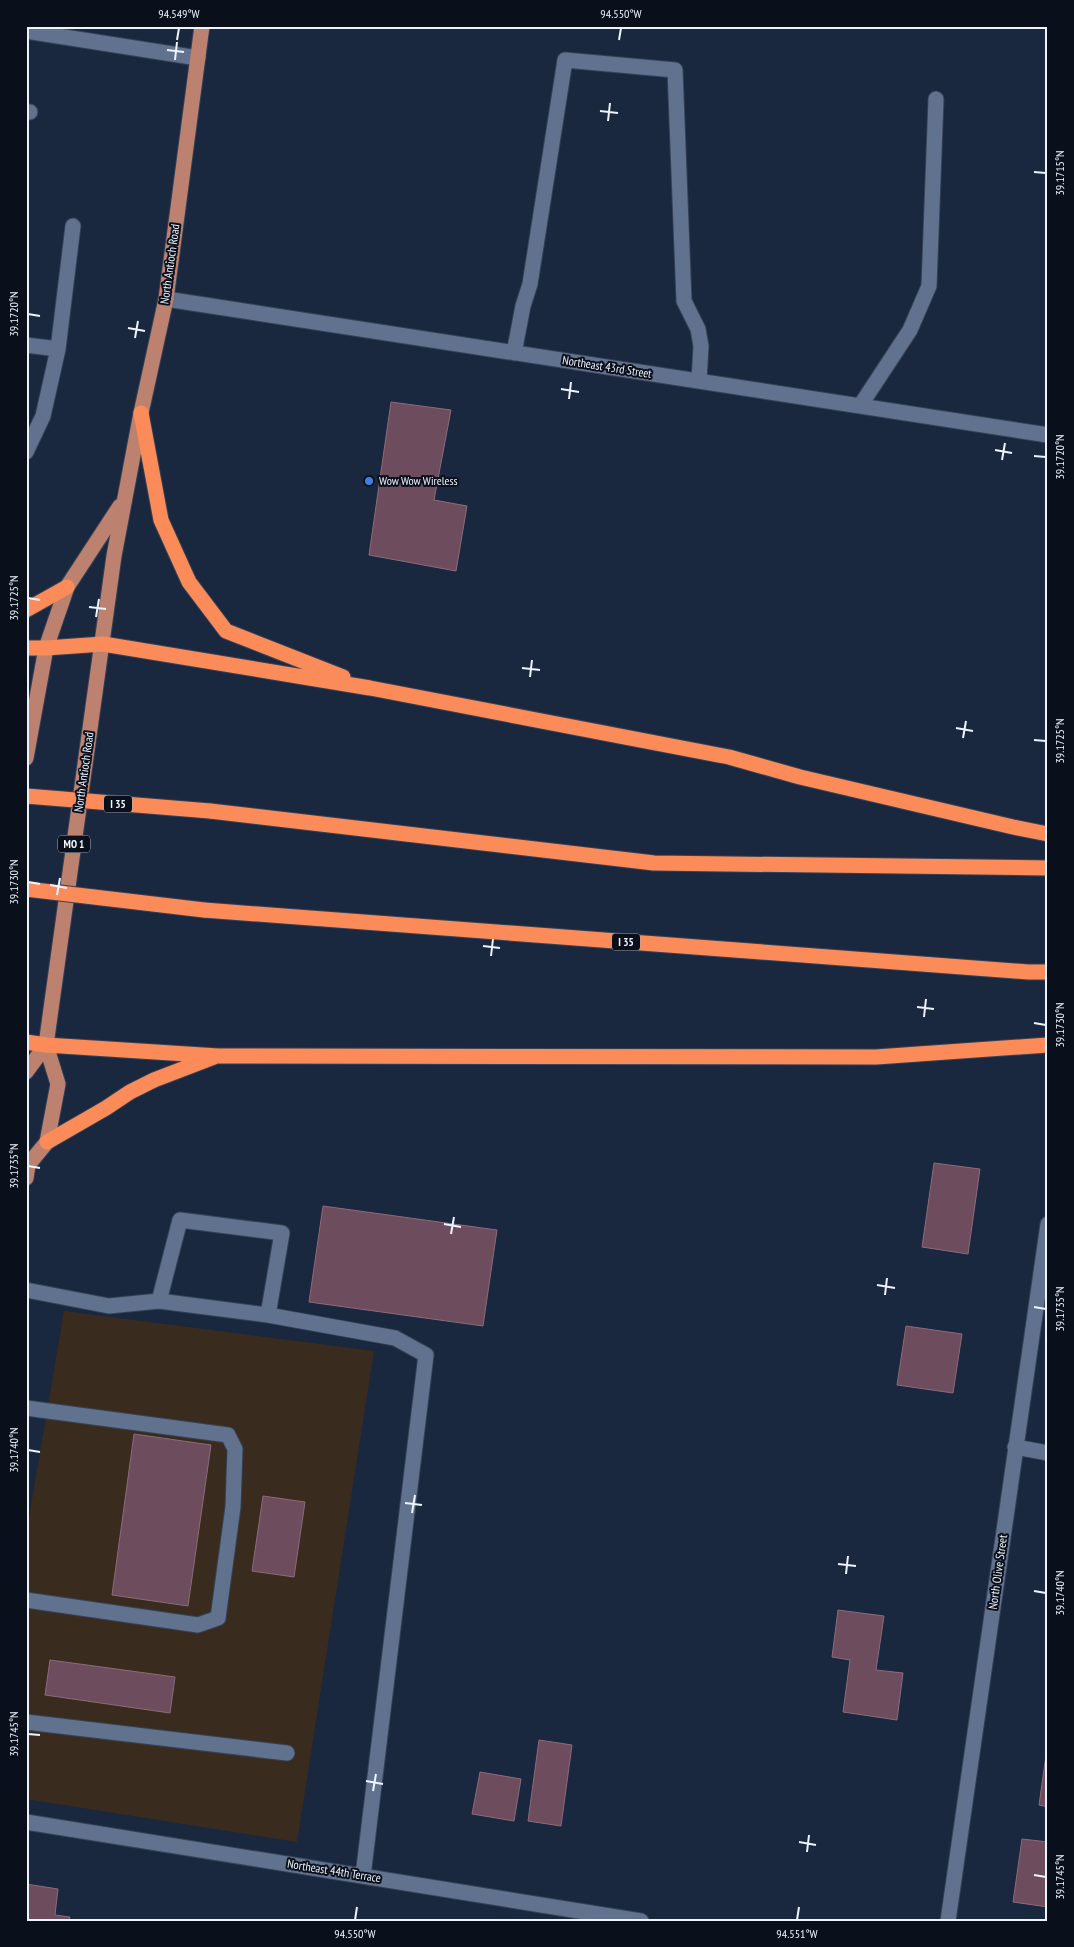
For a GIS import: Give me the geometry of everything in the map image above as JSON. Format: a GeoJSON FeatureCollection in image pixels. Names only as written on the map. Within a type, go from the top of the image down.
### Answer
{"type":"FeatureCollection","features":[{"type":"Feature","properties":{"kind":"highway"},"geometry":{"type":"LineString","coordinates":[[141,413],[162,520],[189,582],[226,631],[370,688]]}},
{"type":"Feature","properties":{"kind":"highway"},"geometry":{"type":"LineString","coordinates":[[26,610],[67,587]]}},
{"type":"Feature","properties":{"kind":"highway"},"geometry":{"type":"LineString","coordinates":[[26,648],[103,644],[370,688],[729,757],[800,777],[1013,828],[1048,834]]}},
{"type":"Feature","properties":{"kind":"highway","name":"I 35"},"geometry":{"type":"LineString","coordinates":[[26,796],[210,810],[654,863],[1048,868]]}},
{"type":"Feature","properties":{"kind":"highway","name":"I 35"},"geometry":{"type":"LineString","coordinates":[[26,889],[204,910],[1048,972]]}},
{"type":"Feature","properties":{"kind":"highway"},"geometry":{"type":"LineString","coordinates":[[26,1042],[46,1045],[218,1056],[876,1058],[1048,1045]]}},
{"type":"Feature","properties":{"kind":"highway"},"geometry":{"type":"LineString","coordinates":[[47,1142],[130,1092],[154,1080],[218,1056]]}},
{"type":"Feature","properties":{"kind":"main road","name":"North Antioch Road"},"geometry":{"type":"LineString","coordinates":[[27,1168],[47,1142],[58,1084],[46,1045],[114,556],[141,413],[166,300],[202,26]]}},
{"type":"Feature","properties":{"kind":"main road","name":"North Antioch Road"},"geometry":{"type":"LineString","coordinates":[[26,758],[46,648],[67,587],[124,500]]}},
{"type":"Feature","properties":{"kind":"main road","name":"North Antioch Road"},"geometry":{"type":"LineString","coordinates":[[26,1072],[46,1045]]}},
{"type":"Feature","properties":{"kind":"street"},"geometry":{"type":"LineString","coordinates":[[34,30],[198,58]]}},
{"type":"Feature","properties":{"kind":"street"},"geometry":{"type":"LineString","coordinates":[[514,353],[523,306],[530,284],[565,60],[675,70],[684,301],[698,329],[701,346],[699,381]]}},
{"type":"Feature","properties":{"kind":"street"},"geometry":{"type":"LineString","coordinates":[[860,406],[910,330],[929,286],[936,99]]}},
{"type":"Feature","properties":{"kind":"street"},"geometry":{"type":"LineString","coordinates":[[26,452],[43,416],[58,349],[73,226]]}},
{"type":"Feature","properties":{"kind":"street","name":"Northeast 43rd Street"},"geometry":{"type":"LineString","coordinates":[[166,300],[1048,435]]}},
{"type":"Feature","properties":{"kind":"street"},"geometry":{"type":"LineString","coordinates":[[26,345],[58,349]]}},
{"type":"Feature","properties":{"kind":"street"},"geometry":{"type":"LineString","coordinates":[[159,1301],[180,1220],[282,1234],[268,1315]]}},
{"type":"Feature","properties":{"kind":"street","name":"North Olive Street"},"geometry":{"type":"LineString","coordinates":[[948,1921],[1048,1224]]}},
{"type":"Feature","properties":{"kind":"street"},"geometry":{"type":"LineString","coordinates":[[26,1290],[109,1306],[159,1301],[268,1315],[395,1338],[426,1355],[363,1876]]}},
{"type":"Feature","properties":{"kind":"street"},"geometry":{"type":"LineString","coordinates":[[26,1408],[228,1435],[235,1449],[233,1507],[218,1618],[198,1625],[26,1600]]}},
{"type":"Feature","properties":{"kind":"street"},"geometry":{"type":"LineString","coordinates":[[1016,1447],[1048,1453]]}},
{"type":"Feature","properties":{"kind":"street"},"geometry":{"type":"LineString","coordinates":[[26,1722],[287,1752]]}},
{"type":"Feature","properties":{"kind":"street","name":"Northeast 44th Terrace"},"geometry":{"type":"LineString","coordinates":[[26,1822],[642,1921]]}},
{"type":"Feature","properties":{"kind":"shaded area"},"geometry":{"type":"Polygon","coordinates":[[[64,1311],[374,1351],[297,1842],[26,1799],[26,1535],[64,1311]]]}},
{"type":"Feature","properties":{"kind":"building"},"geometry":{"type":"Polygon","coordinates":[[[391,402],[451,410],[434,500],[467,506],[456,571],[369,555],[391,402]]]}},
{"type":"Feature","properties":{"kind":"building"},"geometry":{"type":"Polygon","coordinates":[[[934,1163],[980,1169],[968,1254],[922,1247],[934,1163]]]}},
{"type":"Feature","properties":{"kind":"building"},"geometry":{"type":"Polygon","coordinates":[[[323,1206],[497,1230],[483,1326],[309,1302],[323,1206]]]}},
{"type":"Feature","properties":{"kind":"building"},"geometry":{"type":"Polygon","coordinates":[[[906,1326],[962,1334],[953,1393],[897,1385],[906,1326]]]}},
{"type":"Feature","properties":{"kind":"building"},"geometry":{"type":"Polygon","coordinates":[[[134,1434],[211,1445],[188,1606],[112,1595],[134,1434]]]}},
{"type":"Feature","properties":{"kind":"building"},"geometry":{"type":"Polygon","coordinates":[[[263,1496],[305,1502],[294,1577],[252,1571],[263,1496]]]}},
{"type":"Feature","properties":{"kind":"building"},"geometry":{"type":"Polygon","coordinates":[[[838,1610],[884,1616],[876,1670],[903,1673],[897,1720],[843,1712],[850,1660],[832,1657],[838,1610]]]}},
{"type":"Feature","properties":{"kind":"building"},"geometry":{"type":"Polygon","coordinates":[[[50,1660],[175,1677],[170,1713],[45,1695],[50,1660]]]}},
{"type":"Feature","properties":{"kind":"building"},"geometry":{"type":"Polygon","coordinates":[[[539,1740],[572,1745],[561,1826],[528,1821],[539,1740]]]}},
{"type":"Feature","properties":{"kind":"building"},"geometry":{"type":"Polygon","coordinates":[[[1048,1741],[1048,1807],[1039,1805],[1048,1741]]]}},
{"type":"Feature","properties":{"kind":"building"},"geometry":{"type":"Polygon","coordinates":[[[480,1772],[521,1779],[514,1821],[472,1814],[480,1772]]]}},
{"type":"Feature","properties":{"kind":"building"},"geometry":{"type":"Polygon","coordinates":[[[1022,1839],[1048,1842],[1048,1907],[1013,1902],[1022,1839]]]}},
{"type":"Feature","properties":{"kind":"building"},"geometry":{"type":"Polygon","coordinates":[[[26,1884],[58,1889],[55,1915],[70,1917],[69,1921],[26,1921],[26,1884]]]}},
{"type":"Feature","properties":{"kind":"place","name":"Wow Wow Wireless"},"geometry":{"type":"Point","coordinates":[369,481]}}]}
